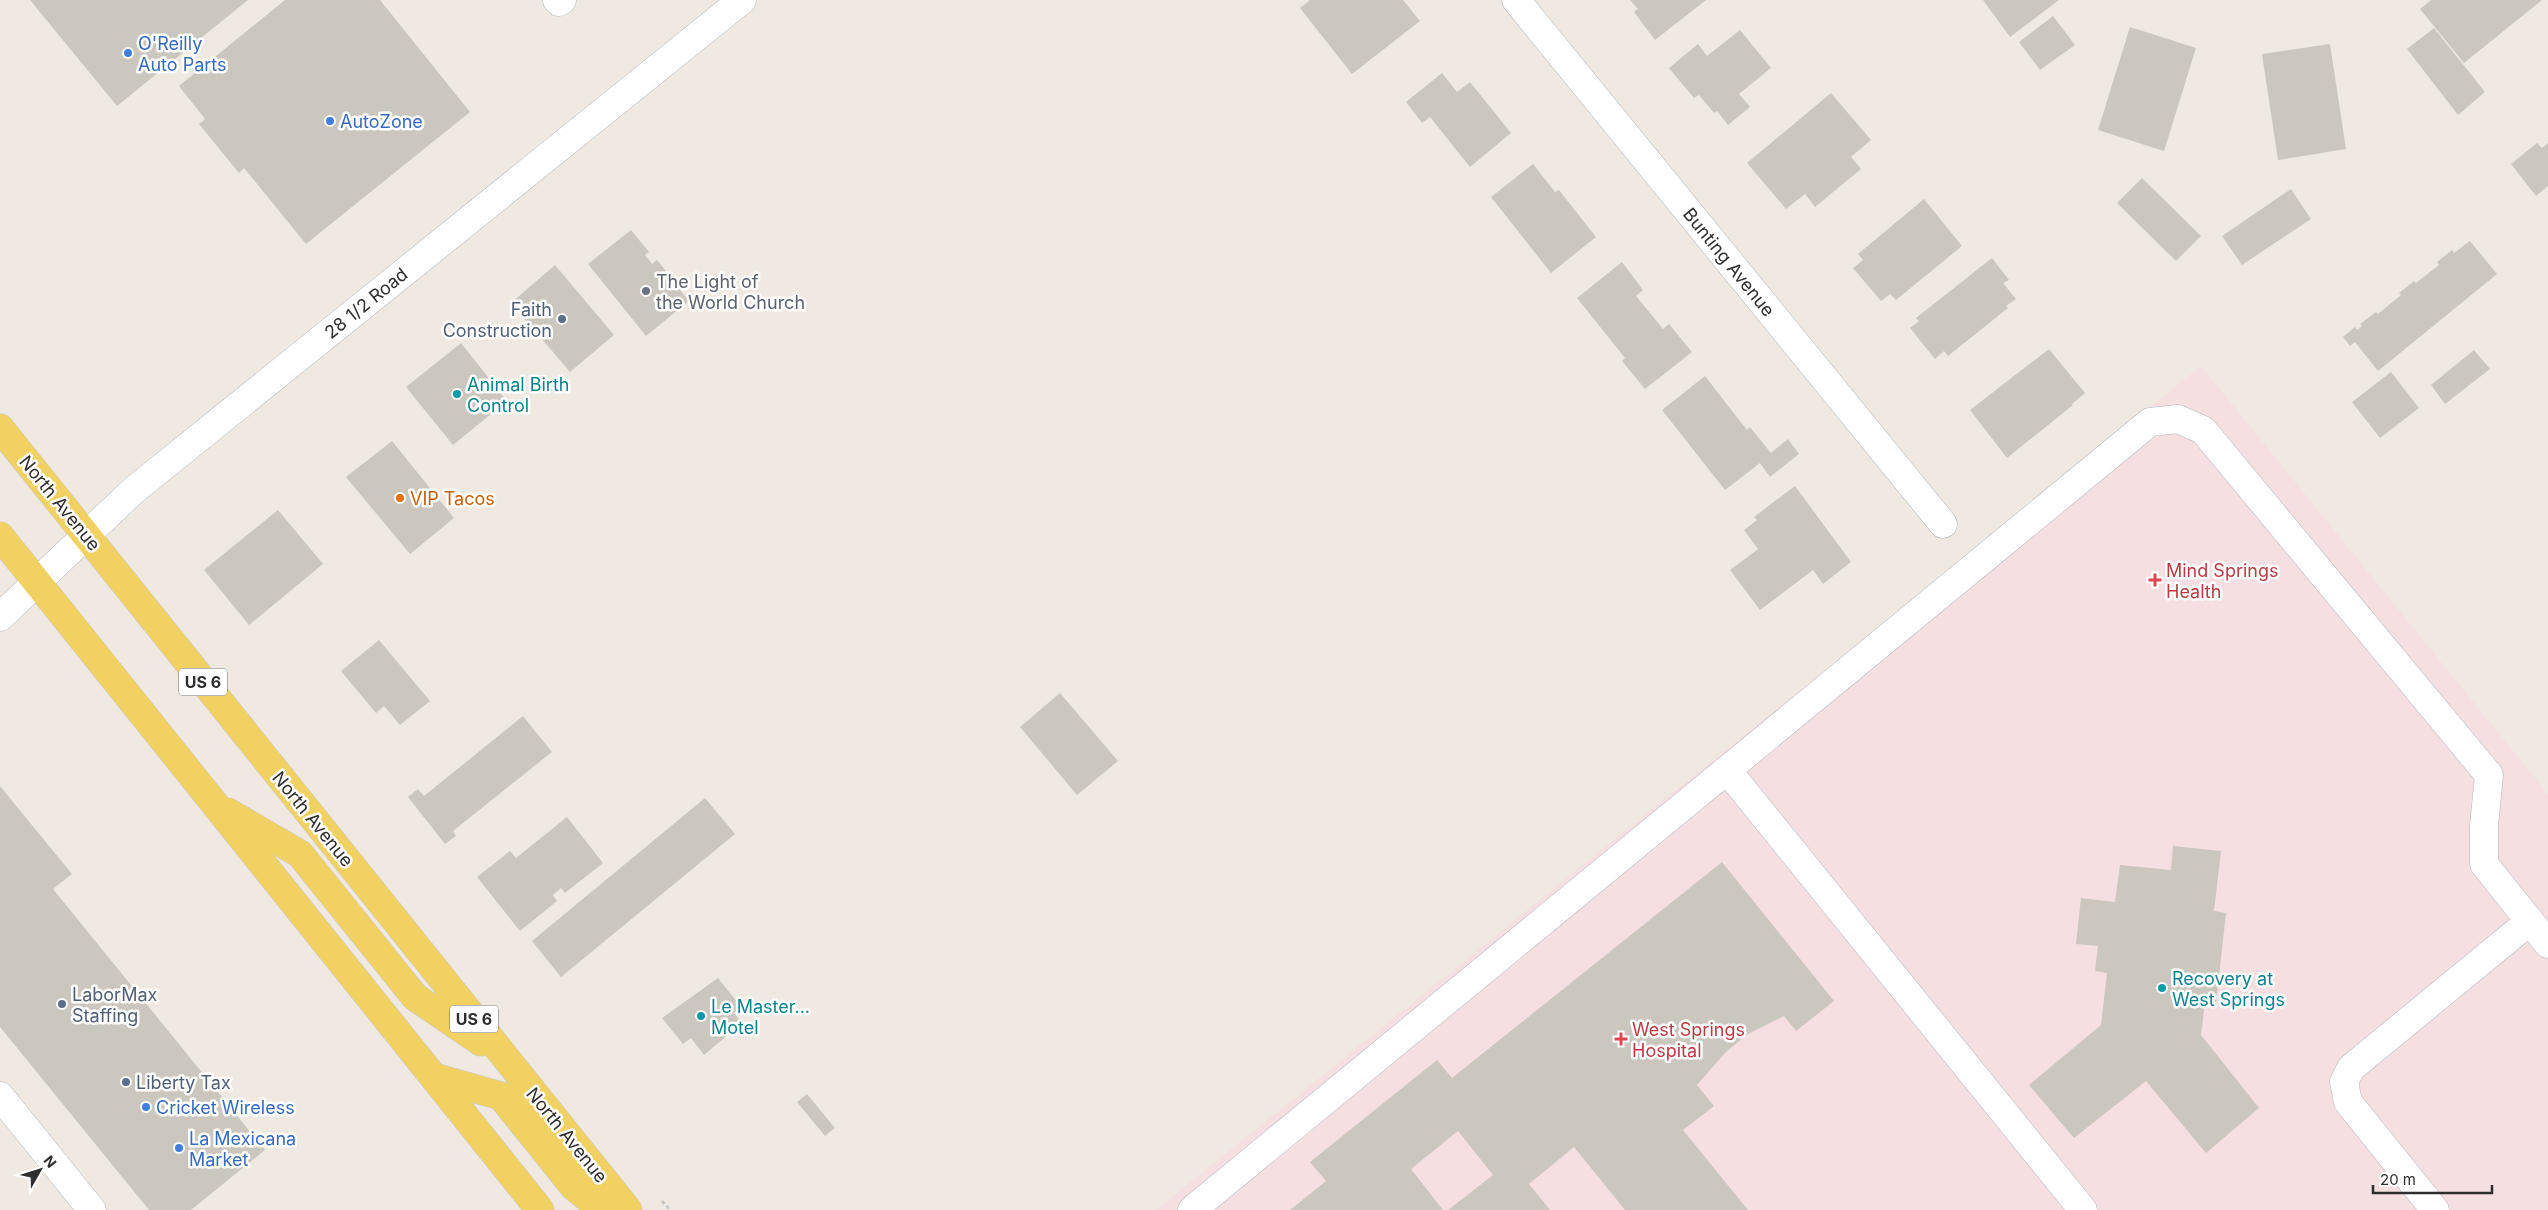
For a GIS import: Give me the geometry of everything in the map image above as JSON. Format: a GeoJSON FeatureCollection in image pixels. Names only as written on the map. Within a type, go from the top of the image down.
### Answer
{"type":"FeatureCollection","features":[{"type":"Feature","properties":{"kind":"main road","name":"North Avenue"},"geometry":{"type":"LineString","coordinates":[[0,428],[628,1210]]}},
{"type":"Feature","properties":{"kind":"main road"},"geometry":{"type":"LineString","coordinates":[[0,536],[540,1210]]}},
{"type":"Feature","properties":{"kind":"main road"},"geometry":{"type":"LineString","coordinates":[[214,803],[300,854],[416,997],[507,1060]]}},
{"type":"Feature","properties":{"kind":"main road"},"geometry":{"type":"LineString","coordinates":[[434,1077],[501,1096],[574,1187],[603,1210]]}},
{"type":"Feature","properties":{"kind":"street"},"geometry":{"type":"LineString","coordinates":[[557,0],[559,2],[562,0]]}},
{"type":"Feature","properties":{"kind":"street","name":"Bunting Avenue"},"geometry":{"type":"LineString","coordinates":[[1516,0],[1943,524]]}},
{"type":"Feature","properties":{"kind":"street","name":"28 1/2 Road"},"geometry":{"type":"LineString","coordinates":[[0,617],[134,490],[737,1]]}},
{"type":"Feature","properties":{"kind":"street"},"geometry":{"type":"LineString","coordinates":[[1192,1210],[2150,422],[2178,419],[2203,430],[2489,775],[2484,826],[2484,864],[2548,944]]}},
{"type":"Feature","properties":{"kind":"street"},"geometry":{"type":"LineString","coordinates":[[1727,770],[2083,1210]]}},
{"type":"Feature","properties":{"kind":"street"},"geometry":{"type":"LineString","coordinates":[[2435,1210],[2348,1102],[2344,1082],[2351,1068],[2530,921]]}},
{"type":"Feature","properties":{"kind":"street"},"geometry":{"type":"LineString","coordinates":[[0,1096],[92,1210]]}},
{"type":"Feature","properties":{"kind":"shaded area","name":"Mind Springs Health"},"geometry":{"type":"Polygon","coordinates":[[[2201,366],[2548,794],[2548,1210],[1156,1210],[2201,366]]]}},
{"type":"Feature","properties":{"kind":"building","name":"O'Reilly Auto Parts"},"geometry":{"type":"Polygon","coordinates":[[[30,0],[248,0],[117,106],[30,0]]]}},
{"type":"Feature","properties":{"kind":"building","name":"AutoZone"},"geometry":{"type":"Polygon","coordinates":[[[285,0],[380,0],[470,112],[306,244],[244,168],[239,173],[199,124],[205,119],[179,86],[285,0]]]}},
{"type":"Feature","properties":{"kind":"building"},"geometry":{"type":"Polygon","coordinates":[[[1310,0],[1403,0],[1420,21],[1352,74],[1300,8],[1310,0]]]}},
{"type":"Feature","properties":{"kind":"building"},"geometry":{"type":"Polygon","coordinates":[[[1630,0],[1706,0],[1655,40],[1634,12],[1638,9],[1630,0]]]}},
{"type":"Feature","properties":{"kind":"building"},"geometry":{"type":"Polygon","coordinates":[[[1983,0],[2059,0],[2010,37],[1983,0]]]}},
{"type":"Feature","properties":{"kind":"building"},"geometry":{"type":"Polygon","coordinates":[[[2431,0],[2542,0],[2464,63],[2420,9],[2431,0]]]}},
{"type":"Feature","properties":{"kind":"building"},"geometry":{"type":"Polygon","coordinates":[[[2053,16],[2075,45],[2040,70],[2019,42],[2053,16]]]}},
{"type":"Feature","properties":{"kind":"building"},"geometry":{"type":"Polygon","coordinates":[[[2130,27],[2196,48],[2164,151],[2098,130],[2130,27]]]}},
{"type":"Feature","properties":{"kind":"building"},"geometry":{"type":"Polygon","coordinates":[[[2434,28],[2485,92],[2458,115],[2407,49],[2434,28]]]}},
{"type":"Feature","properties":{"kind":"building"},"geometry":{"type":"Polygon","coordinates":[[[1740,30],[1771,68],[1739,94],[1750,107],[1728,125],[1717,111],[1714,113],[1699,95],[1694,98],[1669,68],[1698,44],[1707,56],[1740,30]]]}},
{"type":"Feature","properties":{"kind":"building"},"geometry":{"type":"Polygon","coordinates":[[[2330,44],[2346,149],[2278,160],[2262,54],[2330,44]]]}},
{"type":"Feature","properties":{"kind":"building"},"geometry":{"type":"Polygon","coordinates":[[[1442,73],[1457,92],[1470,82],[1511,133],[1470,167],[1430,117],[1422,123],[1406,102],[1442,73]]]}},
{"type":"Feature","properties":{"kind":"building"},"geometry":{"type":"Polygon","coordinates":[[[1831,93],[1871,140],[1851,157],[1861,169],[1815,207],[1805,194],[1786,209],[1747,163],[1831,93]]]}},
{"type":"Feature","properties":{"kind":"building"},"geometry":{"type":"Polygon","coordinates":[[[2537,143],[2542,148],[2548,143],[2548,186],[2536,196],[2511,164],[2537,143]]]}},
{"type":"Feature","properties":{"kind":"building"},"geometry":{"type":"Polygon","coordinates":[[[1533,164],[1555,192],[1559,190],[1596,237],[1551,273],[1491,197],[1533,164]]]}},
{"type":"Feature","properties":{"kind":"building"},"geometry":{"type":"Polygon","coordinates":[[[2142,178],[2201,236],[2176,261],[2117,203],[2142,178]]]}},
{"type":"Feature","properties":{"kind":"building"},"geometry":{"type":"Polygon","coordinates":[[[2291,189],[2311,219],[2242,265],[2222,236],[2291,189]]]}},
{"type":"Feature","properties":{"kind":"building"},"geometry":{"type":"Polygon","coordinates":[[[1924,199],[1962,246],[1896,300],[1890,294],[1881,301],[1853,268],[1863,260],[1858,254],[1924,199]]]}},
{"type":"Feature","properties":{"kind":"building","name":"The Light of the World Church"},"geometry":{"type":"Polygon","coordinates":[[[631,230],[649,252],[645,255],[652,264],[657,260],[666,271],[661,274],[667,282],[671,279],[689,301],[646,336],[588,264],[631,230]]]}},
{"type":"Feature","properties":{"kind":"building"},"geometry":{"type":"Polygon","coordinates":[[[2470,241],[2497,274],[2378,371],[2355,342],[2350,346],[2343,337],[2355,327],[2357,330],[2362,326],[2360,324],[2376,312],[2378,314],[2401,295],[2399,293],[2414,281],[2416,283],[2439,265],[2437,262],[2452,250],[2454,253],[2470,241]]]}},
{"type":"Feature","properties":{"kind":"building"},"geometry":{"type":"Polygon","coordinates":[[[1992,258],[2009,280],[2003,283],[2016,299],[2006,306],[2008,308],[1948,356],[1944,351],[1935,359],[1910,328],[1919,321],[1916,318],[1992,258]]]}},
{"type":"Feature","properties":{"kind":"building"},"geometry":{"type":"Polygon","coordinates":[[[1622,262],[1643,290],[1636,296],[1663,329],[1669,324],[1692,352],[1645,389],[1622,361],[1625,358],[1577,298],[1622,262]]]}},
{"type":"Feature","properties":{"kind":"building","name":"Faith Construction"},"geometry":{"type":"Polygon","coordinates":[[[555,265],[614,335],[570,372],[511,303],[555,265]]]}},
{"type":"Feature","properties":{"kind":"building","name":"Animal Birth Control"},"geometry":{"type":"Polygon","coordinates":[[[461,343],[507,401],[453,445],[406,387],[461,343]]]}},
{"type":"Feature","properties":{"kind":"building"},"geometry":{"type":"Polygon","coordinates":[[[2049,349],[2085,393],[2073,405],[2007,458],[1970,410],[2049,349]]]}},
{"type":"Feature","properties":{"kind":"building"},"geometry":{"type":"Polygon","coordinates":[[[2474,350],[2490,369],[2445,404],[2431,385],[2474,350]]]}},
{"type":"Feature","properties":{"kind":"building"},"geometry":{"type":"Polygon","coordinates":[[[2391,372],[2419,408],[2380,438],[2352,402],[2391,372]]]}},
{"type":"Feature","properties":{"kind":"building"},"geometry":{"type":"Polygon","coordinates":[[[1705,376],[1747,430],[1750,427],[1771,453],[1788,439],[1799,454],[1770,477],[1760,463],[1725,490],[1662,410],[1705,376]]]}},
{"type":"Feature","properties":{"kind":"building","name":"VIP Tacos"},"geometry":{"type":"Polygon","coordinates":[[[392,441],[454,518],[410,554],[346,477],[392,441]]]}},
{"type":"Feature","properties":{"kind":"building"},"geometry":{"type":"Polygon","coordinates":[[[1795,486],[1851,562],[1823,584],[1813,570],[1760,610],[1730,570],[1758,549],[1744,530],[1757,520],[1754,517],[1795,486]]]}},
{"type":"Feature","properties":{"kind":"building"},"geometry":{"type":"Polygon","coordinates":[[[278,510],[323,564],[249,625],[204,570],[278,510]]]}},
{"type":"Feature","properties":{"kind":"building"},"geometry":{"type":"Polygon","coordinates":[[[379,640],[430,701],[400,725],[384,706],[376,713],[341,671],[379,640]]]}},
{"type":"Feature","properties":{"kind":"building"},"geometry":{"type":"Polygon","coordinates":[[[1060,693],[1118,761],[1077,795],[1020,727],[1060,693]]]}},
{"type":"Feature","properties":{"kind":"building"},"geometry":{"type":"Polygon","coordinates":[[[523,716],[552,752],[453,831],[456,836],[445,844],[408,797],[418,789],[424,796],[523,716]]]}},
{"type":"Feature","properties":{"kind":"building"},"geometry":{"type":"Polygon","coordinates":[[[0,786],[72,874],[53,889],[265,1150],[191,1210],[149,1210],[0,1027],[0,786]]]}},
{"type":"Feature","properties":{"kind":"building"},"geometry":{"type":"Polygon","coordinates":[[[705,798],[735,834],[561,977],[532,941],[705,798]]]}},
{"type":"Feature","properties":{"kind":"building"},"geometry":{"type":"Polygon","coordinates":[[[567,817],[603,863],[565,893],[561,888],[553,895],[557,901],[520,931],[477,877],[510,851],[516,858],[567,817]]]}},
{"type":"Feature","properties":{"kind":"building","name":"Recovery at West Springs"},"geometry":{"type":"Polygon","coordinates":[[[2173,846],[2221,851],[2214,911],[2226,913],[2216,1004],[2205,1002],[2201,1035],[2259,1108],[2206,1153],[2146,1081],[2074,1138],[2029,1085],[2101,1025],[2107,973],[2095,971],[2098,946],[2076,944],[2081,898],[2115,902],[2120,865],[2171,870],[2173,846]]]}},
{"type":"Feature","properties":{"kind":"building","name":"West Springs Hospital"},"geometry":{"type":"Polygon","coordinates":[[[1722,862],[1834,1001],[1796,1031],[1784,1016],[1746,1035],[1725,1053],[1697,1085],[1714,1106],[1683,1130],[1748,1210],[1625,1210],[1574,1147],[1529,1184],[1550,1210],[1448,1210],[1493,1175],[1458,1131],[1411,1169],[1443,1210],[1290,1210],[1326,1181],[1310,1162],[1437,1060],[1452,1078],[1722,862]]]}},
{"type":"Feature","properties":{"kind":"building","name":"Le Master... Motel"},"geometry":{"type":"Polygon","coordinates":[[[718,978],[741,1007],[734,1013],[742,1023],[704,1055],[691,1038],[683,1044],[662,1018],[718,978]]]}},
{"type":"Feature","properties":{"kind":"building"},"geometry":{"type":"Polygon","coordinates":[[[807,1094],[835,1128],[825,1136],[797,1102],[807,1094]]]}},
{"type":"Feature","properties":{"kind":"place","name":"O'Reilly Auto Parts"},"geometry":{"type":"Point","coordinates":[128,53]}},
{"type":"Feature","properties":{"kind":"place","name":"AutoZone"},"geometry":{"type":"Point","coordinates":[330,121]}},
{"type":"Feature","properties":{"kind":"place","name":"The Light of the World Church"},"geometry":{"type":"Point","coordinates":[646,291]}},
{"type":"Feature","properties":{"kind":"place","name":"Faith Construction"},"geometry":{"type":"Point","coordinates":[562,319]}},
{"type":"Feature","properties":{"kind":"place","name":"Animal Birth Control"},"geometry":{"type":"Point","coordinates":[457,394]}},
{"type":"Feature","properties":{"kind":"place","name":"VIP Tacos"},"geometry":{"type":"Point","coordinates":[400,498]}},
{"type":"Feature","properties":{"kind":"place","name":"Mind Springs Health"},"geometry":{"type":"Point","coordinates":[2155,580]}},
{"type":"Feature","properties":{"kind":"place","name":"Recovery at West Springs"},"geometry":{"type":"Point","coordinates":[2162,988]}},
{"type":"Feature","properties":{"kind":"place","name":"LaborMax Staffing"},"geometry":{"type":"Point","coordinates":[62,1004]}},
{"type":"Feature","properties":{"kind":"place","name":"Le Master... Motel"},"geometry":{"type":"Point","coordinates":[701,1016]}},
{"type":"Feature","properties":{"kind":"place","name":"West Springs Hospital"},"geometry":{"type":"Point","coordinates":[1621,1039]}},
{"type":"Feature","properties":{"kind":"place","name":"Liberty Tax"},"geometry":{"type":"Point","coordinates":[126,1082]}},
{"type":"Feature","properties":{"kind":"place","name":"Cricket Wireless"},"geometry":{"type":"Point","coordinates":[146,1107]}},
{"type":"Feature","properties":{"kind":"place","name":"La Mexicana Market"},"geometry":{"type":"Point","coordinates":[179,1148]}}]}
